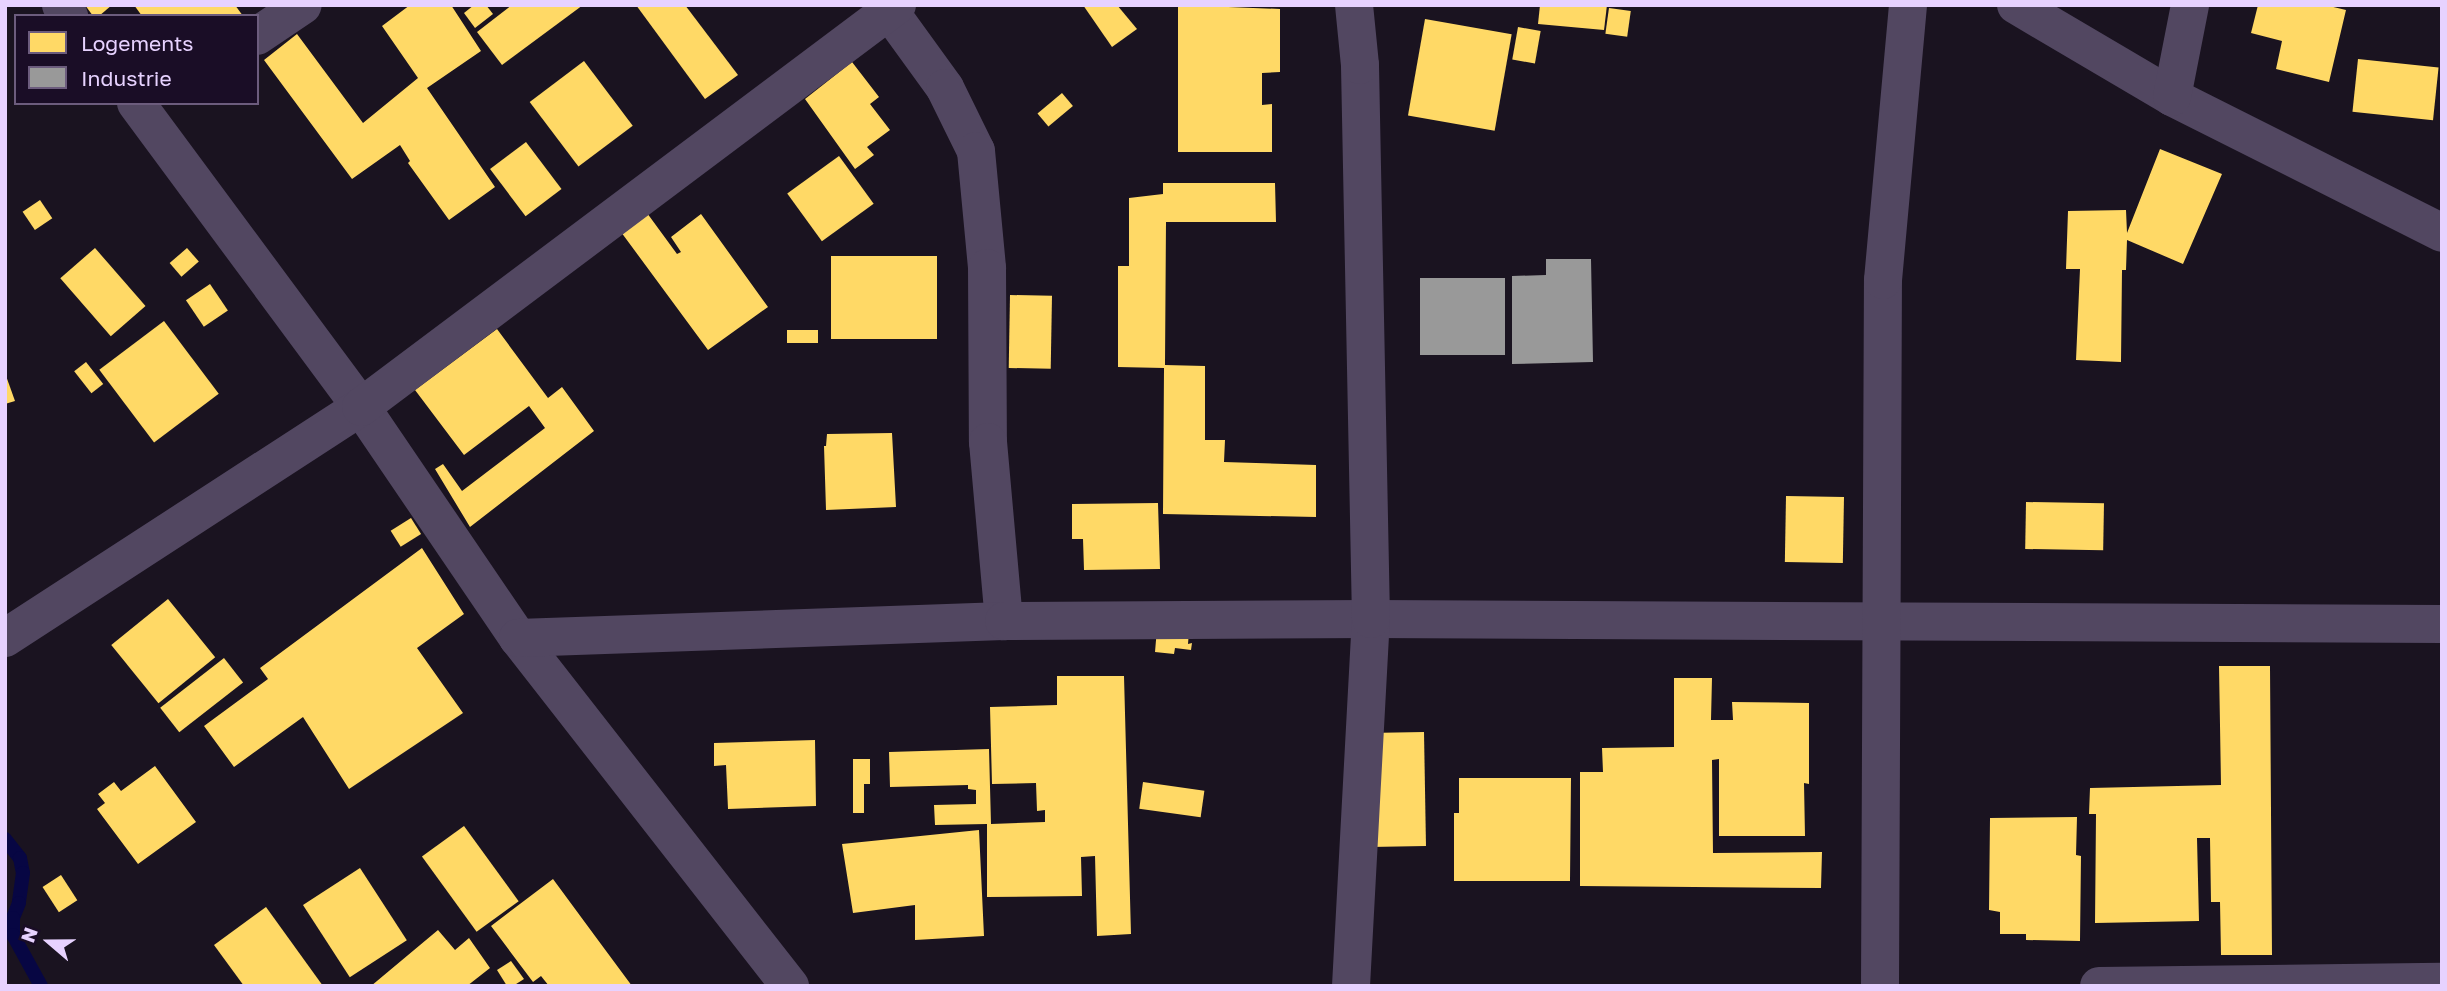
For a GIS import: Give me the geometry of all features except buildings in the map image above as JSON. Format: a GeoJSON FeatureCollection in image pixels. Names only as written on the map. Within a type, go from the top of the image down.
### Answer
{"type":"FeatureCollection","features":[{"type":"Feature","properties":{"kind":"street"},"geometry":{"type":"LineString","coordinates":[[259,35],[303,5]]}},
{"type":"Feature","properties":{"kind":"street"},"geometry":{"type":"LineString","coordinates":[[1352,986],[1371,619],[1360,65],[1354,5]]}},
{"type":"Feature","properties":{"kind":"street"},"geometry":{"type":"LineString","coordinates":[[1880,986],[1883,280],[1908,5]]}},
{"type":"Feature","properties":{"kind":"street"},"geometry":{"type":"LineString","coordinates":[[2016,5],[2172,97],[2442,233]]}},
{"type":"Feature","properties":{"kind":"street"},"geometry":{"type":"LineString","coordinates":[[2172,97],[2190,5]]}},
{"type":"Feature","properties":{"kind":"street"},"geometry":{"type":"LineString","coordinates":[[5,638],[361,407],[890,7],[945,88],[976,151],[987,268],[988,442],[1004,621]]}},
{"type":"Feature","properties":{"kind":"street"},"geometry":{"type":"LineString","coordinates":[[144,106],[361,407],[518,638],[790,986]]}},
{"type":"Feature","properties":{"kind":"street"},"geometry":{"type":"LineString","coordinates":[[518,638],[1004,621],[1371,619],[2442,624]]}},
{"type":"Feature","properties":{"kind":"street"},"geometry":{"type":"LineString","coordinates":[[2099,986],[2442,982]]}},
{"type":"Feature","properties":{"kind":"waterway"},"geometry":{"type":"LineString","coordinates":[[5,839],[20,858],[23,873],[19,903],[13,918],[13,935],[41,986]]}}]}
